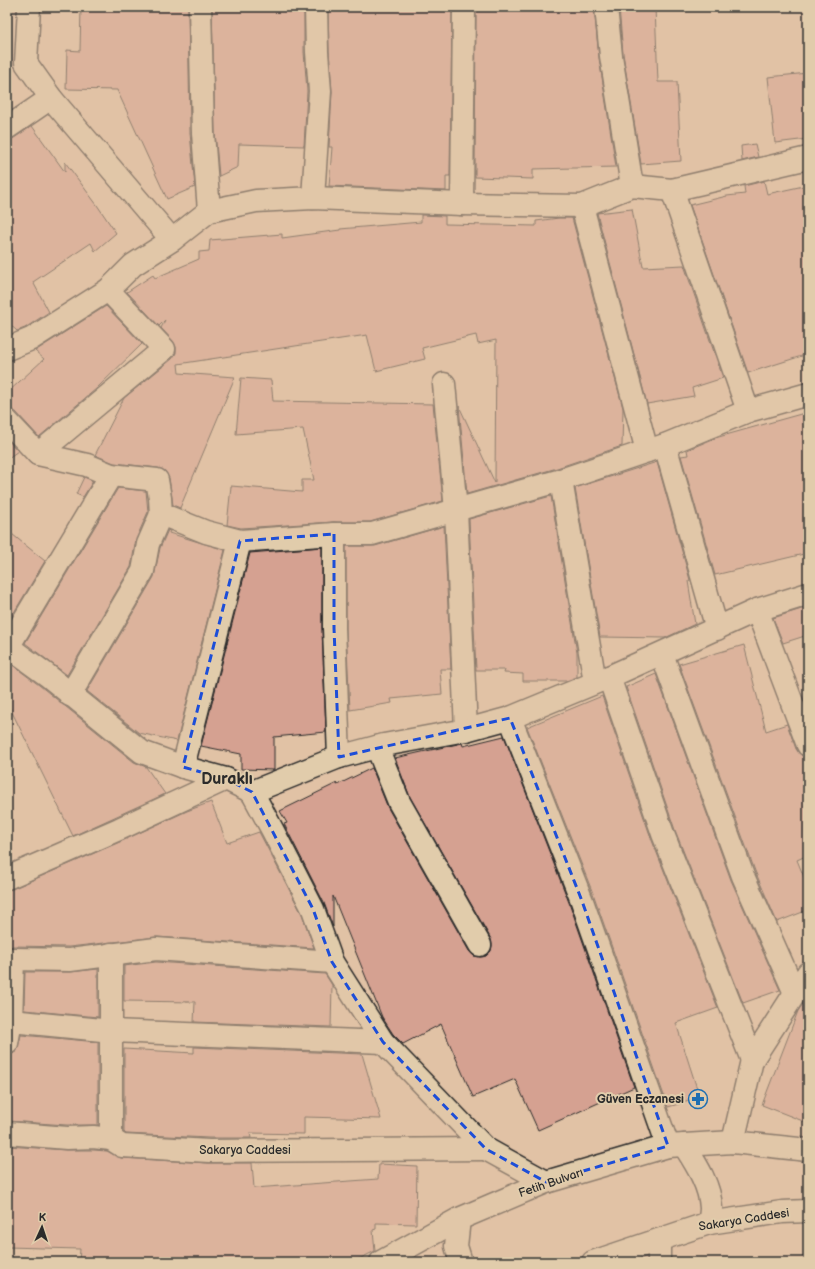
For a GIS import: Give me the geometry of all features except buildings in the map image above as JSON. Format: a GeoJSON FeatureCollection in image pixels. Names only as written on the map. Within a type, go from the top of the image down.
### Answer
{"type":"FeatureCollection","features":[{"type":"Feature","properties":{"kind":"street"},"geometry":{"type":"LineString","coordinates":[[30,7],[26,63],[51,98],[172,240]]}},
{"type":"Feature","properties":{"kind":"street"},"geometry":{"type":"LineString","coordinates":[[200,7],[203,133],[209,211]]}},
{"type":"Feature","properties":{"kind":"street"},"geometry":{"type":"LineString","coordinates":[[312,198],[320,91],[316,7]]}},
{"type":"Feature","properties":{"kind":"street"},"geometry":{"type":"LineString","coordinates":[[462,204],[464,7]]}},
{"type":"Feature","properties":{"kind":"street"},"geometry":{"type":"LineString","coordinates":[[606,7],[611,56],[632,186]]}},
{"type":"Feature","properties":{"kind":"street"},"geometry":{"type":"LineString","coordinates":[[7,128],[51,98]]}},
{"type":"Feature","properties":{"kind":"street"},"geometry":{"type":"LineString","coordinates":[[7,349],[31,339],[108,290],[133,265],[172,240],[209,211],[256,201],[312,198],[462,204],[582,206],[632,186],[672,190],[808,158]]}},
{"type":"Feature","properties":{"kind":"street"},"geometry":{"type":"LineString","coordinates":[[672,190],[748,411]]}},
{"type":"Feature","properties":{"kind":"street"},"geometry":{"type":"LineString","coordinates":[[582,206],[656,448],[717,629]]}},
{"type":"Feature","properties":{"kind":"street"},"geometry":{"type":"LineString","coordinates":[[38,454],[164,349],[108,290]]}},
{"type":"Feature","properties":{"kind":"street"},"geometry":{"type":"LineString","coordinates":[[444,384],[456,510],[466,730]]}},
{"type":"Feature","properties":{"kind":"street"},"geometry":{"type":"LineString","coordinates":[[161,514],[206,532],[240,541],[334,534],[372,534],[561,480],[656,448],[748,411],[808,394]]}},
{"type":"Feature","properties":{"kind":"street"},"geometry":{"type":"LineString","coordinates":[[7,422],[38,454],[87,465],[111,476],[157,480],[161,514],[148,544],[143,571],[70,695]]}},
{"type":"Feature","properties":{"kind":"street"},"geometry":{"type":"LineString","coordinates":[[111,476],[7,646],[47,675],[142,752],[184,768],[226,779],[252,792],[313,909],[332,962],[383,1042],[486,1149],[546,1182]]}},
{"type":"Feature","properties":{"kind":"street"},"geometry":{"type":"LineString","coordinates":[[561,480],[602,680],[752,1060]]}},
{"type":"Feature","properties":{"kind":"street"},"geometry":{"type":"LineString","coordinates":[[334,534],[334,628],[339,757]]}},
{"type":"Feature","properties":{"kind":"street"},"geometry":{"type":"LineString","coordinates":[[184,768],[240,541]]}},
{"type":"Feature","properties":{"kind":"street"},"geometry":{"type":"LineString","coordinates":[[252,792],[339,757],[378,747],[466,730],[510,718],[662,654],[757,610],[808,594]]}},
{"type":"Feature","properties":{"kind":"street"},"geometry":{"type":"LineString","coordinates":[[757,610],[808,745]]}},
{"type":"Feature","properties":{"kind":"street"},"geometry":{"type":"LineString","coordinates":[[662,654],[743,876],[795,992]]}},
{"type":"Feature","properties":{"kind":"street"},"geometry":{"type":"LineString","coordinates":[[510,718],[676,1146],[699,1168],[707,1188],[711,1207],[709,1223]]}},
{"type":"Feature","properties":{"kind":"street"},"geometry":{"type":"LineString","coordinates":[[378,747],[399,802],[480,945]]}},
{"type":"Feature","properties":{"kind":"street"},"geometry":{"type":"LineString","coordinates":[[7,878],[119,829],[226,779]]}},
{"type":"Feature","properties":{"kind":"street"},"geometry":{"type":"LineString","coordinates":[[7,1043],[11,1021],[13,959],[70,960],[156,949],[332,962]]}},
{"type":"Feature","properties":{"kind":"street"},"geometry":{"type":"LineString","coordinates":[[111,954],[111,1139]]}},
{"type":"Feature","properties":{"kind":"street"},"geometry":{"type":"LineString","coordinates":[[808,973],[752,1060],[734,1142],[808,1150]]}},
{"type":"Feature","properties":{"kind":"street"},"geometry":{"type":"LineString","coordinates":[[11,1021],[112,1031],[383,1042]]}},
{"type":"Feature","properties":{"kind":"street","name":"Sakarya Caddesi"},"geometry":{"type":"LineString","coordinates":[[7,1133],[67,1138],[92,1137],[111,1139],[122,1146],[209,1151],[486,1149]]}},
{"type":"Feature","properties":{"kind":"street","name":"Fetih Bulvarı"},"geometry":{"type":"LineString","coordinates":[[381,1262],[460,1219],[546,1182],[676,1146],[734,1142]]}},
{"type":"Feature","properties":{"kind":"street","name":"Sakarya Caddesi"},"geometry":{"type":"LineString","coordinates":[[659,1240],[709,1223],[782,1212],[808,1211]]}},
{"type":"Feature","properties":{"kind":"street"},"geometry":{"type":"LineString","coordinates":[[460,1219],[456,1246],[461,1262]]}},
{"type":"Feature","properties":{"kind":"street"},"geometry":{"type":"LineString","coordinates":[[593,1262],[659,1240],[659,1262]]}},
{"type":"Feature","properties":{"kind":"highlighted area"},"geometry":{"type":"Polygon","coordinates":[[[334,534],[334,628],[339,757],[510,718],[582,901],[668,1146],[546,1182],[486,1149],[383,1042],[332,962],[313,909],[252,792],[226,779],[183,767],[240,541],[334,534]]]}},
{"type":"Feature","properties":{"kind":"place","name":"Güven Eczanesi"},"geometry":{"type":"Point","coordinates":[698,1099]}},
{"type":"Feature","properties":{"kind":"district","name":"Duraklı"},"geometry":{"type":"Point","coordinates":[227,779]}}]}
